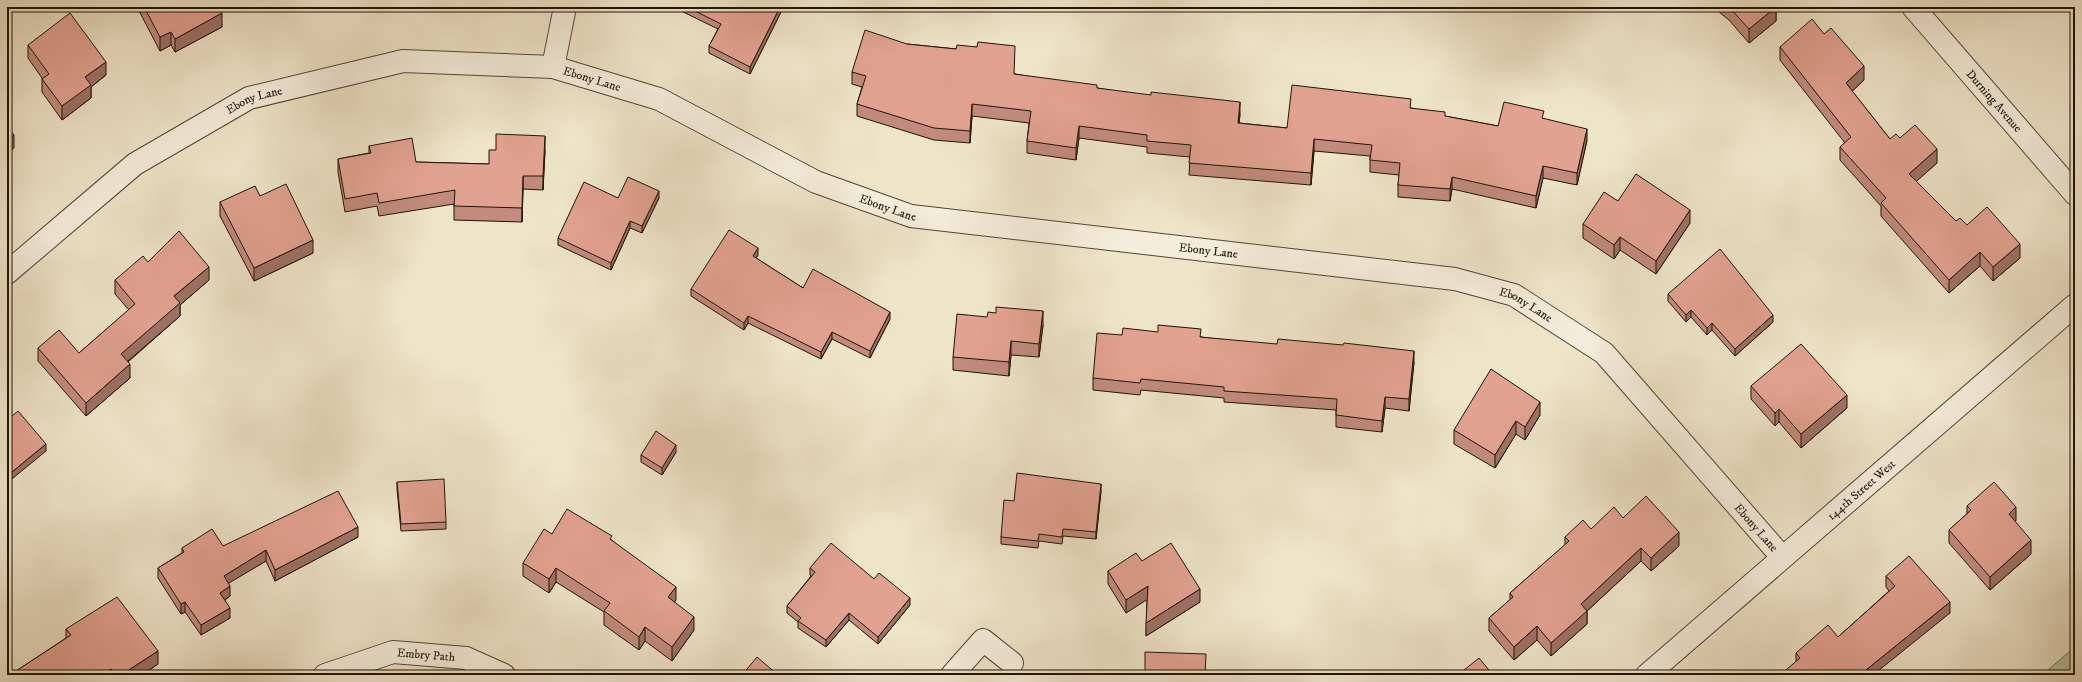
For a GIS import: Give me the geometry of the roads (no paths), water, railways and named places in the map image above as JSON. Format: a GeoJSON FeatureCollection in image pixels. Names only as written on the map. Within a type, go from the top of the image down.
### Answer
{"type":"FeatureCollection","features":[{"type":"Feature","properties":{"kind":"street","name":"Ebony Lane"},"geometry":{"type":"LineString","coordinates":[[553,68],[565,7]]}},
{"type":"Feature","properties":{"kind":"street","name":"Durning Avenue"},"geometry":{"type":"LineString","coordinates":[[1913,7],[2075,194]]}},
{"type":"Feature","properties":{"kind":"street","name":"Ebony Lane"},"geometry":{"type":"LineString","coordinates":[[7,273],[135,164],[248,98],[403,61],[553,68],[659,99],[816,182],[911,216],[1455,279],[1514,295],[1604,353],[1782,557]]}},
{"type":"Feature","properties":{"kind":"street","name":"144th Street West"},"geometry":{"type":"LineString","coordinates":[[1647,675],[2075,305]]}},
{"type":"Feature","properties":{"kind":"street"},"geometry":{"type":"LineString","coordinates":[[952,675],[983,640],[1012,664]]}},
{"type":"Feature","properties":{"kind":"street","name":"Embry Path"},"geometry":{"type":"LineString","coordinates":[[325,675],[393,652],[466,658],[504,675]]}}]}
